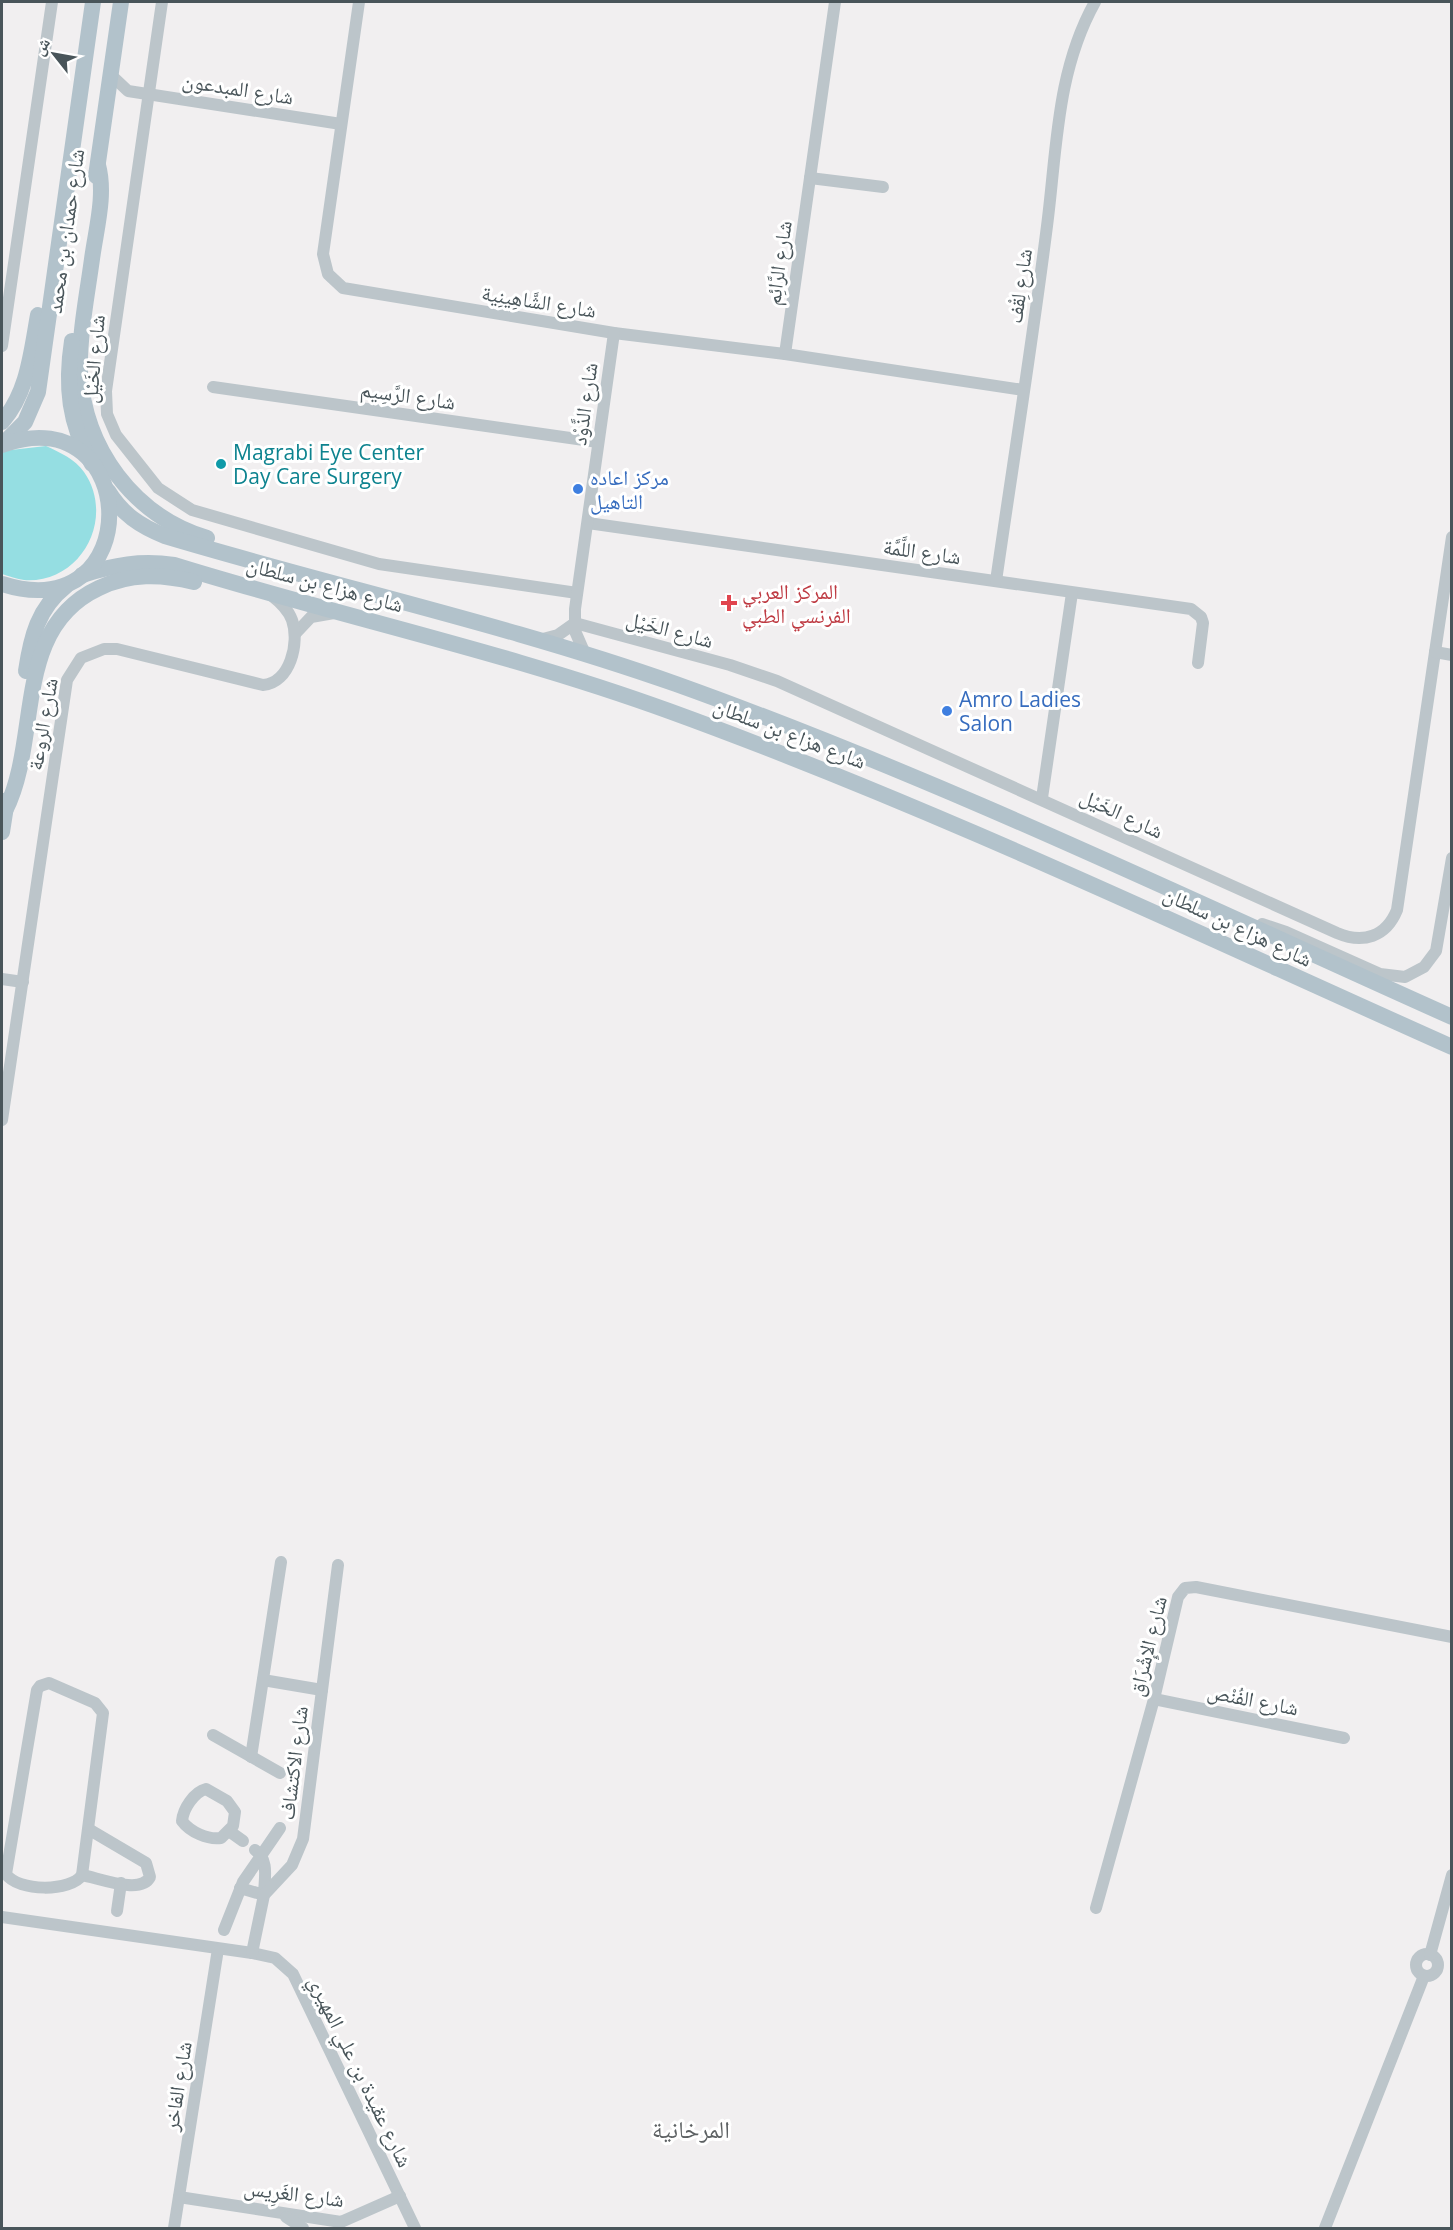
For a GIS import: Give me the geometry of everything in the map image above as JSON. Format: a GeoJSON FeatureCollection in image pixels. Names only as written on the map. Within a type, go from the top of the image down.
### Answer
{"type":"FeatureCollection","features":[{"type":"Feature","properties":{"kind":"main road","name":"شارع حمدان بن محمد"},"geometry":{"type":"LineString","coordinates":[[2,446],[15,435],[33,408],[59,246],[93,2]]}},
{"type":"Feature","properties":{"kind":"main road","name":"شارع حمدان بن محمد"},"geometry":{"type":"LineString","coordinates":[[108,491],[92,464],[71,415],[68,380],[121,2]]}},
{"type":"Feature","properties":{"kind":"main road"},"geometry":{"type":"LineString","coordinates":[[98,165],[101,195],[80,353],[82,391],[91,428],[109,465],[121,481],[150,510],[182,529],[246,550],[265,564]]}},
{"type":"Feature","properties":{"kind":"main road"},"geometry":{"type":"LineString","coordinates":[[2,422],[12,410],[24,384],[45,280],[59,246]]}},
{"type":"Feature","properties":{"kind":"main road"},"geometry":{"type":"LineString","coordinates":[[2,446],[20,439],[50,440],[77,451],[92,464]]}},
{"type":"Feature","properties":{"kind":"main road"},"geometry":{"type":"LineString","coordinates":[[2,832],[34,630],[48,603],[98,558],[108,537],[111,514],[108,491]]}},
{"type":"Feature","properties":{"kind":"main road","name":"شارع هزاع بن سلطان"},"geometry":{"type":"LineString","coordinates":[[108,491],[118,508],[147,529],[585,654],[749,711],[924,781],[1452,1017]]}},
{"type":"Feature","properties":{"kind":"main road","name":"شارع هزاع بن سلطان"},"geometry":{"type":"LineString","coordinates":[[2,584],[31,591],[47,590],[117,564],[155,563],[174,566],[347,613],[577,680],[831,771],[1132,902],[1452,1047]]}},
{"type":"Feature","properties":{"kind":"main road"},"geometry":{"type":"LineString","coordinates":[[5,811],[20,770],[40,654],[56,624],[79,600],[108,583],[141,576],[174,577],[224,591],[263,592]]}},
{"type":"Feature","properties":{"kind":"street"},"geometry":{"type":"LineString","coordinates":[[2,346],[52,2]]}},
{"type":"Feature","properties":{"kind":"street","name":"شارع الخَيْل"},"geometry":{"type":"LineString","coordinates":[[162,2],[105,403],[111,425],[148,478],[168,496],[192,510],[359,558],[431,573],[577,593]]}},
{"type":"Feature","properties":{"kind":"street","name":"شارع الشَّاهِينِية"},"geometry":{"type":"LineString","coordinates":[[359,2],[323,254],[325,267],[338,284],[357,292],[614,333],[785,354],[1023,390]]}},
{"type":"Feature","properties":{"kind":"street","name":"شارع الرَّائِم"},"geometry":{"type":"LineString","coordinates":[[785,354],[835,2]]}},
{"type":"Feature","properties":{"kind":"street","name":"شارع لِقْف"},"geometry":{"type":"LineString","coordinates":[[996,581],[1063,90],[1077,38],[1095,2]]}},
{"type":"Feature","properties":{"kind":"street"},"geometry":{"type":"LineString","coordinates":[[106,103],[129,91],[111,75]]}},
{"type":"Feature","properties":{"kind":"street","name":"شارع المبدعون"},"geometry":{"type":"LineString","coordinates":[[129,91],[341,124]]}},
{"type":"Feature","properties":{"kind":"street"},"geometry":{"type":"LineString","coordinates":[[810,177],[883,188]]}},
{"type":"Feature","properties":{"kind":"street","name":"شارع الذَّوْد"},"geometry":{"type":"LineString","coordinates":[[585,654],[577,639],[575,623],[577,593],[614,333]]}},
{"type":"Feature","properties":{"kind":"street","name":"شارع الرَّسِيم"},"geometry":{"type":"LineString","coordinates":[[213,387],[598,442]]}},
{"type":"Feature","properties":{"kind":"street","name":"شارع اللَّمَّة"},"geometry":{"type":"LineString","coordinates":[[588,523],[1197,612],[1203,623],[1198,663]]}},
{"type":"Feature","properties":{"kind":"street","name":"شارع الخَيْل"},"geometry":{"type":"LineString","coordinates":[[575,623],[730,665],[777,681],[1042,798],[1337,933],[1359,939],[1370,938],[1389,925],[1397,910],[1452,537]]}},
{"type":"Feature","properties":{"kind":"street"},"geometry":{"type":"LineString","coordinates":[[263,592],[289,613],[295,634],[312,617],[347,613]]}},
{"type":"Feature","properties":{"kind":"street"},"geometry":{"type":"LineString","coordinates":[[1042,798],[1072,593]]}},
{"type":"Feature","properties":{"kind":"street"},"geometry":{"type":"LineString","coordinates":[[538,640],[558,635],[575,623]]}},
{"type":"Feature","properties":{"kind":"street","name":"شارع الروعة"},"geometry":{"type":"LineString","coordinates":[[2,1120],[67,680],[72,668],[92,652],[117,649],[263,685],[271,685],[279,681],[288,668],[295,634]]}},
{"type":"Feature","properties":{"kind":"street"},"geometry":{"type":"LineString","coordinates":[[1435,652],[1452,655]]}},
{"type":"Feature","properties":{"kind":"street"},"geometry":{"type":"LineString","coordinates":[[1232,919],[1275,928],[1380,974],[1405,977],[1424,968],[1436,951],[1452,858]]}},
{"type":"Feature","properties":{"kind":"street"},"geometry":{"type":"LineString","coordinates":[[2,979],[23,982]]}},
{"type":"Feature","properties":{"kind":"street"},"geometry":{"type":"LineString","coordinates":[[251,1757],[281,1562]]}},
{"type":"Feature","properties":{"kind":"street","name":"شارع الاكتشاف"},"geometry":{"type":"LineString","coordinates":[[264,1895],[292,1865],[303,1839],[338,1564]]}},
{"type":"Feature","properties":{"kind":"street","name":"شارع الإِشْرَاق"},"geometry":{"type":"LineString","coordinates":[[1096,1908],[1154,1699],[1178,1598],[1185,1588],[1190,1586],[1452,1637]]}},
{"type":"Feature","properties":{"kind":"street"},"geometry":{"type":"LineString","coordinates":[[263,1680],[322,1690]]}},
{"type":"Feature","properties":{"kind":"street"},"geometry":{"type":"LineString","coordinates":[[44,1684],[53,1684],[95,1703],[103,1713],[90,1830],[82,1875],[75,1881],[41,1888],[16,1883],[6,1874],[37,1690],[44,1684]]}},
{"type":"Feature","properties":{"kind":"street","name":"شارع الفُنْص"},"geometry":{"type":"LineString","coordinates":[[1154,1699],[1344,1738]]}},
{"type":"Feature","properties":{"kind":"street"},"geometry":{"type":"LineString","coordinates":[[213,1735],[280,1773]]}},
{"type":"Feature","properties":{"kind":"street"},"geometry":{"type":"LineString","coordinates":[[211,1790],[232,1806],[236,1818],[230,1831],[221,1838],[215,1839],[184,1823],[183,1814],[199,1791],[211,1790]]}},
{"type":"Feature","properties":{"kind":"street"},"geometry":{"type":"LineString","coordinates":[[224,1930],[257,1851],[280,1828]]}},
{"type":"Feature","properties":{"kind":"street"},"geometry":{"type":"LineString","coordinates":[[82,1875],[137,1887],[144,1885],[150,1876],[148,1866],[90,1830]]}},
{"type":"Feature","properties":{"kind":"street"},"geometry":{"type":"LineString","coordinates":[[230,1831],[243,1841]]}},
{"type":"Feature","properties":{"kind":"street"},"geometry":{"type":"LineString","coordinates":[[252,1953],[266,1874],[257,1851]]}},
{"type":"Feature","properties":{"kind":"street"},"geometry":{"type":"LineString","coordinates":[[1325,2229],[1424,1976],[1431,1975],[1437,1970],[1438,1963],[1430,1955],[1452,1875]]}},
{"type":"Feature","properties":{"kind":"street"},"geometry":{"type":"LineString","coordinates":[[115,1922],[121,1883]]}},
{"type":"Feature","properties":{"kind":"street"},"geometry":{"type":"LineString","coordinates":[[240,1888],[264,1895]]}},
{"type":"Feature","properties":{"kind":"street","name":"شارع عقيدة بن علي المهيري"},"geometry":{"type":"LineString","coordinates":[[2,1919],[115,1922],[218,1949],[274,1958],[292,1974],[415,2229]]}},
{"type":"Feature","properties":{"kind":"street","name":"شارع الفاخر"},"geometry":{"type":"LineString","coordinates":[[174,2229],[218,1949]]}},
{"type":"Feature","properties":{"kind":"street","name":"شارع الغَرِيس"},"geometry":{"type":"LineString","coordinates":[[179,2197],[345,2225],[400,2196]]}},
{"type":"Feature","properties":{"kind":"street"},"geometry":{"type":"LineString","coordinates":[[282,2214],[303,2229]]}},
{"type":"Feature","properties":{"kind":"water"},"geometry":{"type":"Polygon","coordinates":[[[46,446],[72,460],[84,472],[93,490],[96,509],[94,527],[87,545],[76,560],[62,571],[44,578],[21,580],[2,574],[2,451],[46,446]]]}},
{"type":"Feature","properties":{"kind":"place","name":"Magrabi Eye Center Day Care Surgery"},"geometry":{"type":"Point","coordinates":[221,464]}},
{"type":"Feature","properties":{"kind":"place","name":"مركز اعاده التاهيل"},"geometry":{"type":"Point","coordinates":[578,489]}},
{"type":"Feature","properties":{"kind":"place","name":"المركز العربي الفرنسي الطبي"},"geometry":{"type":"Point","coordinates":[729,603]}},
{"type":"Feature","properties":{"kind":"place","name":"Amro Ladies Salon"},"geometry":{"type":"Point","coordinates":[947,711]}},
{"type":"Feature","properties":{"kind":"district","name":"المرخانية"},"geometry":{"type":"Point","coordinates":[691,2128]}}]}
